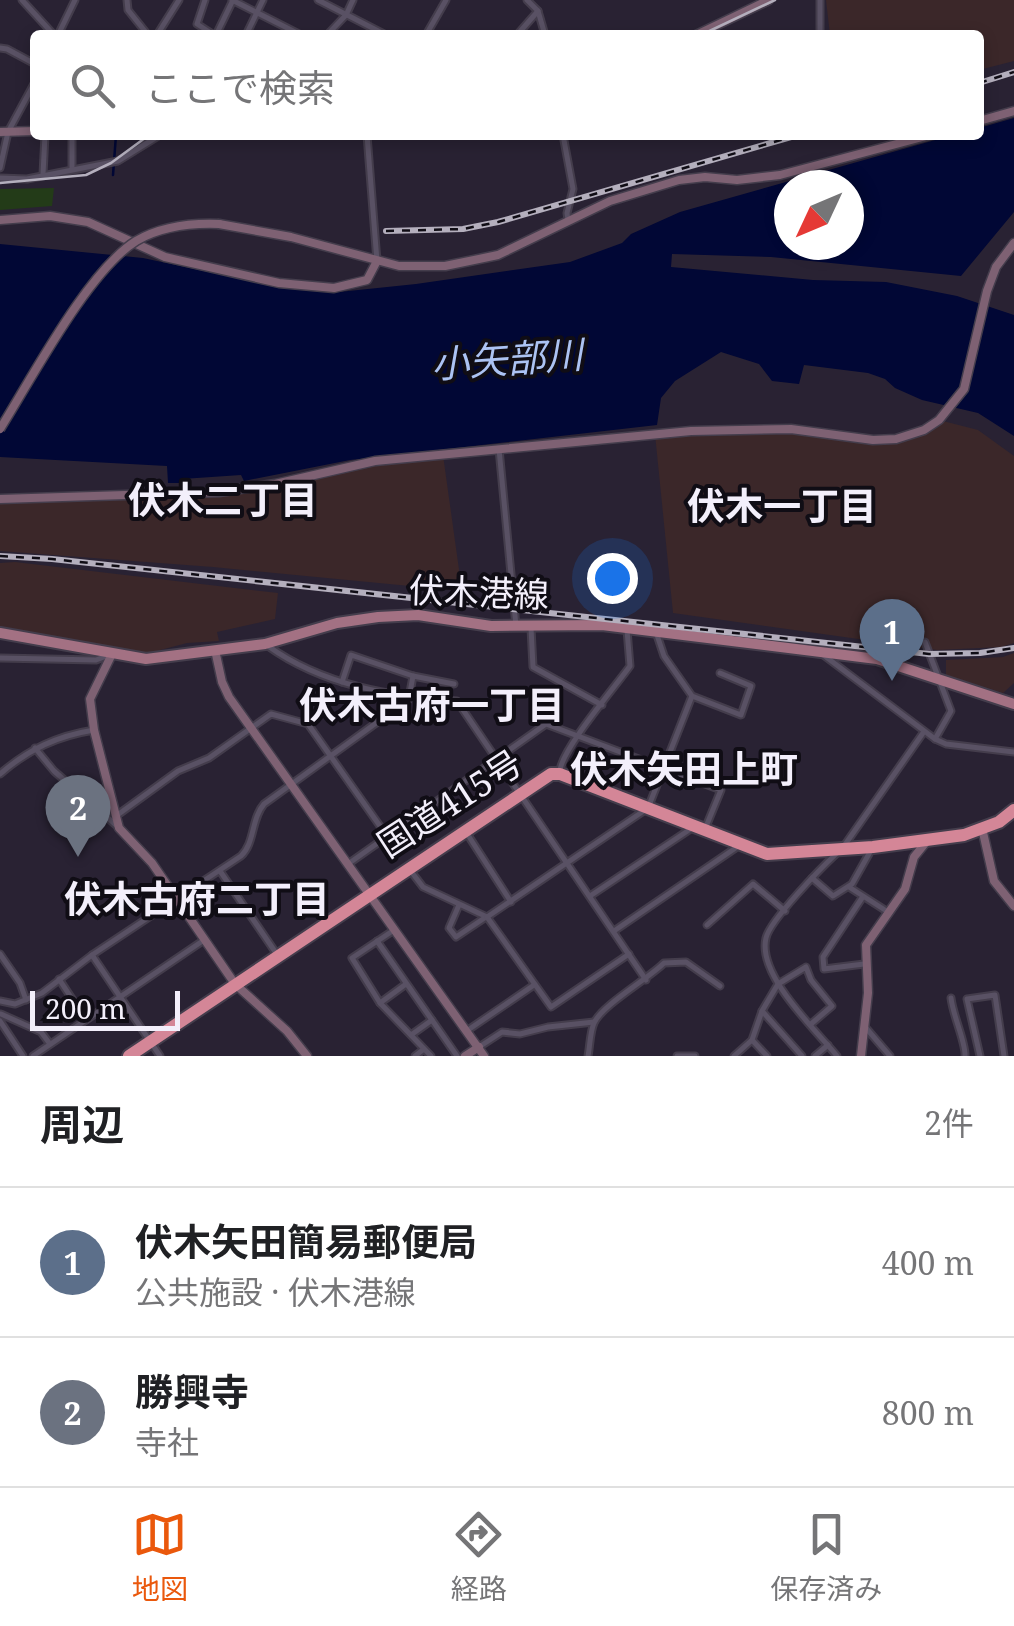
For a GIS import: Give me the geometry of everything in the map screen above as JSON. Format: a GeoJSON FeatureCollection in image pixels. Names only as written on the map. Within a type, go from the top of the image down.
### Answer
{"type":"FeatureCollection","features":[{"type":"Feature","properties":{"kind":"highway","name":"国道415号"},"geometry":{"type":"LineString","coordinates":[[130,1056],[550,774],[560,774],[767,854],[873,847],[964,835],[1000,822],[1014,810]]}},
{"type":"Feature","properties":{"kind":"main road","name":"伏木港線"},"geometry":{"type":"LineString","coordinates":[[0,633],[146,659],[266,644],[337,623],[378,617],[418,615],[491,626],[578,624],[877,659],[1014,704]]}},
{"type":"Feature","properties":{"kind":"street"},"geometry":{"type":"LineString","coordinates":[[23,0],[51,30]]}},
{"type":"Feature","properties":{"kind":"street"},"geometry":{"type":"LineString","coordinates":[[59,30],[75,0]]}},
{"type":"Feature","properties":{"kind":"street"},"geometry":{"type":"LineString","coordinates":[[127,0],[128,10],[144,30]]}},
{"type":"Feature","properties":{"kind":"street"},"geometry":{"type":"LineString","coordinates":[[160,30],[179,0]]}},
{"type":"Feature","properties":{"kind":"street"},"geometry":{"type":"LineString","coordinates":[[205,0],[197,24],[207,30]]}},
{"type":"Feature","properties":{"kind":"street"},"geometry":{"type":"LineString","coordinates":[[218,30],[233,0],[291,30]]}},
{"type":"Feature","properties":{"kind":"street"},"geometry":{"type":"LineString","coordinates":[[248,30],[263,0]]}},
{"type":"Feature","properties":{"kind":"street"},"geometry":{"type":"LineString","coordinates":[[318,0],[376,30]]}},
{"type":"Feature","properties":{"kind":"street"},"geometry":{"type":"LineString","coordinates":[[332,30],[353,0]]}},
{"type":"Feature","properties":{"kind":"street"},"geometry":{"type":"LineString","coordinates":[[429,30],[446,0]]}},
{"type":"Feature","properties":{"kind":"street"},"geometry":{"type":"LineString","coordinates":[[527,0],[538,11],[544,30]]}},
{"type":"Feature","properties":{"kind":"street"},"geometry":{"type":"LineString","coordinates":[[707,30],[770,0]]}},
{"type":"Feature","properties":{"kind":"street"},"geometry":{"type":"LineString","coordinates":[[718,30],[780,0]]}},
{"type":"Feature","properties":{"kind":"street"},"geometry":{"type":"LineString","coordinates":[[820,0],[820,30]]}},
{"type":"Feature","properties":{"kind":"street"},"geometry":{"type":"LineString","coordinates":[[521,30],[538,11]]}},
{"type":"Feature","properties":{"kind":"street"},"geometry":{"type":"LineString","coordinates":[[0,48],[30,61]]}},
{"type":"Feature","properties":{"kind":"street"},"geometry":{"type":"LineString","coordinates":[[0,168],[4,132],[30,90]]}},
{"type":"Feature","properties":{"kind":"street"},"geometry":{"type":"LineString","coordinates":[[984,120],[1014,111]]}},
{"type":"Feature","properties":{"kind":"street"},"geometry":{"type":"LineString","coordinates":[[4,132],[30,131]]}},
{"type":"Feature","properties":{"kind":"street"},"geometry":{"type":"LineString","coordinates":[[44,174],[45,140]]}},
{"type":"Feature","properties":{"kind":"street"},"geometry":{"type":"LineString","coordinates":[[72,140],[72,169]]}},
{"type":"Feature","properties":{"kind":"street"},"geometry":{"type":"LineString","coordinates":[[0,178],[27,179],[118,161],[152,140]]}},
{"type":"Feature","properties":{"kind":"street"},"geometry":{"type":"LineString","coordinates":[[0,220],[50,216],[77,220],[165,256],[298,286],[334,288],[358,284],[373,273],[377,261],[367,140]]}},
{"type":"Feature","properties":{"kind":"street"},"geometry":{"type":"LineString","coordinates":[[565,140],[574,189],[566,213],[569,222]]}},
{"type":"Feature","properties":{"kind":"street"},"geometry":{"type":"LineString","coordinates":[[0,429],[87,292],[114,258],[138,240],[163,230],[219,224],[417,267],[477,260],[514,249],[610,201],[678,180],[780,175],[911,140]]}},
{"type":"Feature","properties":{"kind":"street"},"geometry":{"type":"LineString","coordinates":[[0,500],[219,492],[275,484],[375,461],[728,428],[791,429],[873,440],[896,439],[924,430],[939,420],[964,389],[986,290],[996,267],[1014,244]]}},
{"type":"Feature","properties":{"kind":"street"},"geometry":{"type":"LineString","coordinates":[[500,450],[516,626]]}},
{"type":"Feature","properties":{"kind":"street"},"geometry":{"type":"LineString","coordinates":[[530,625],[533,667],[602,705]]}},
{"type":"Feature","properties":{"kind":"street"},"geometry":{"type":"LineString","coordinates":[[560,774],[561,762],[630,666],[627,628]]}},
{"type":"Feature","properties":{"kind":"street"},"geometry":{"type":"LineString","coordinates":[[656,632],[664,656],[692,696],[741,714],[751,686],[720,672]]}},
{"type":"Feature","properties":{"kind":"street"},"geometry":{"type":"LineString","coordinates":[[925,642],[951,710],[935,739]]}},
{"type":"Feature","properties":{"kind":"street"},"geometry":{"type":"LineString","coordinates":[[266,644],[282,656],[342,682],[410,698],[458,701],[646,980]]}},
{"type":"Feature","properties":{"kind":"street"},"geometry":{"type":"LineString","coordinates":[[215,650],[222,682],[252,728],[482,1052]]}},
{"type":"Feature","properties":{"kind":"street"},"geometry":{"type":"LineString","coordinates":[[822,650],[822,654],[923,733],[946,744],[1014,752]]}},
{"type":"Feature","properties":{"kind":"street"},"geometry":{"type":"LineString","coordinates":[[0,658],[96,660],[112,654]]}},
{"type":"Feature","properties":{"kind":"street"},"geometry":{"type":"LineString","coordinates":[[112,654],[90,699],[119,828]]}},
{"type":"Feature","properties":{"kind":"street"},"geometry":{"type":"LineString","coordinates":[[342,682],[351,655],[413,676],[454,684]]}},
{"type":"Feature","properties":{"kind":"street"},"geometry":{"type":"LineString","coordinates":[[920,672],[930,657]]}},
{"type":"Feature","properties":{"kind":"street"},"geometry":{"type":"LineString","coordinates":[[22,1056],[0,1018],[2,1002],[16,1004],[59,980],[248,850],[259,810],[410,698],[413,676]]}},
{"type":"Feature","properties":{"kind":"street"},"geometry":{"type":"LineString","coordinates":[[460,905],[449,928],[456,937],[648,808],[692,696]]}},
{"type":"Feature","properties":{"kind":"street"},"geometry":{"type":"LineString","coordinates":[[116,816],[271,714],[308,724],[387,836]]}},
{"type":"Feature","properties":{"kind":"street"},"geometry":{"type":"LineString","coordinates":[[348,864],[546,724],[721,790],[699,828],[590,896]]}},
{"type":"Feature","properties":{"kind":"street"},"geometry":{"type":"LineString","coordinates":[[0,774],[36,748],[73,733],[94,730]]}},
{"type":"Feature","properties":{"kind":"street"},"geometry":{"type":"LineString","coordinates":[[837,1056],[778,984],[766,951],[766,938],[812,878],[842,848],[923,733]]}},
{"type":"Feature","properties":{"kind":"street"},"geometry":{"type":"LineString","coordinates":[[36,748],[54,771],[152,863],[234,984],[287,1031],[306,1056]]}},
{"type":"Feature","properties":{"kind":"street"},"geometry":{"type":"LineString","coordinates":[[982,828],[994,881],[1014,906]]}},
{"type":"Feature","properties":{"kind":"street"},"geometry":{"type":"LineString","coordinates":[[464,830],[511,902]]}},
{"type":"Feature","properties":{"kind":"street"},"geometry":{"type":"LineString","coordinates":[[862,1056],[868,993],[866,945],[905,888],[914,858],[927,841]]}},
{"type":"Feature","properties":{"kind":"street"},"geometry":{"type":"LineString","coordinates":[[613,931],[739,845]]}},
{"type":"Feature","properties":{"kind":"street"},"geometry":{"type":"LineString","coordinates":[[812,878],[833,896],[848,886],[873,847]]}},
{"type":"Feature","properties":{"kind":"street"},"geometry":{"type":"LineString","coordinates":[[408,868],[423,888],[487,917],[551,1007],[629,954]]}},
{"type":"Feature","properties":{"kind":"street"},"geometry":{"type":"LineString","coordinates":[[219,870],[277,956]]}},
{"type":"Feature","properties":{"kind":"street"},"geometry":{"type":"LineString","coordinates":[[708,926],[753,884],[785,911]]}},
{"type":"Feature","properties":{"kind":"street"},"geometry":{"type":"LineString","coordinates":[[848,886],[888,912]]}},
{"type":"Feature","properties":{"kind":"street"},"geometry":{"type":"LineString","coordinates":[[862,898],[823,957],[824,968],[864,964]]}},
{"type":"Feature","properties":{"kind":"street"},"geometry":{"type":"LineString","coordinates":[[394,930],[352,958],[380,1003],[431,1056]]}},
{"type":"Feature","properties":{"kind":"street"},"geometry":{"type":"LineString","coordinates":[[33,1056],[204,940]]}},
{"type":"Feature","properties":{"kind":"street"},"geometry":{"type":"LineString","coordinates":[[378,942],[461,1056],[482,1052],[502,1032],[520,1034],[548,1026],[594,1022]]}},
{"type":"Feature","properties":{"kind":"street"},"geometry":{"type":"LineString","coordinates":[[0,954],[20,983],[26,1000]]}},
{"type":"Feature","properties":{"kind":"street"},"geometry":{"type":"LineString","coordinates":[[92,955],[160,1056]]}},
{"type":"Feature","properties":{"kind":"street"},"geometry":{"type":"LineString","coordinates":[[588,1056],[594,1022],[604,1009],[646,980],[664,962],[686,962],[720,986]]}},
{"type":"Feature","properties":{"kind":"street"},"geometry":{"type":"LineString","coordinates":[[734,1056],[752,1040],[762,1011],[778,984],[806,967],[832,1006],[810,1024]]}},
{"type":"Feature","properties":{"kind":"street"},"geometry":{"type":"LineString","coordinates":[[59,980],[86,1020]]}},
{"type":"Feature","properties":{"kind":"street"},"geometry":{"type":"LineString","coordinates":[[380,1003],[406,984]]}},
{"type":"Feature","properties":{"kind":"street"},"geometry":{"type":"LineString","coordinates":[[468,1030],[534,985]]}},
{"type":"Feature","properties":{"kind":"street"},"geometry":{"type":"LineString","coordinates":[[980,1056],[967,998],[995,995],[1004,1056]]}},
{"type":"Feature","properties":{"kind":"street"},"geometry":{"type":"LineString","coordinates":[[951,998],[957,1031],[966,1044],[965,1056]]}},
{"type":"Feature","properties":{"kind":"street"},"geometry":{"type":"LineString","coordinates":[[762,1011],[802,1056]]}},
{"type":"Feature","properties":{"kind":"street"},"geometry":{"type":"LineString","coordinates":[[0,1018],[41,1032],[50,1044]]}},
{"type":"Feature","properties":{"kind":"street"},"geometry":{"type":"LineString","coordinates":[[411,1036],[432,1020]]}},
{"type":"Feature","properties":{"kind":"street"},"geometry":{"type":"LineString","coordinates":[[864,1026],[890,1056]]}},
{"type":"Feature","properties":{"kind":"street"},"geometry":{"type":"LineString","coordinates":[[752,1040],[767,1056]]}},
{"type":"Feature","properties":{"kind":"street"},"geometry":{"type":"LineString","coordinates":[[1003,1046],[1014,1044]]}},
{"type":"Feature","properties":{"kind":"street"},"geometry":{"type":"LineString","coordinates":[[815,1056],[828,1045]]}},
{"type":"Feature","properties":{"kind":"street"},"geometry":{"type":"LineString","coordinates":[[415,1056],[424,1050]]}},
{"type":"Feature","properties":{"kind":"street"},"geometry":{"type":"LineString","coordinates":[[677,1056],[694,1056]]}},
{"type":"Feature","properties":{"kind":"shaded area"},"geometry":{"type":"Polygon","coordinates":[[[826,0],[1014,0],[1014,61],[984,69],[984,30],[829,30],[826,0]]]}},
{"type":"Feature","properties":{"kind":"shaded area"},"geometry":{"type":"Polygon","coordinates":[[[939,420],[978,430],[1014,456],[1014,643],[937,650],[673,613],[655,434],[727,429],[895,439],[939,420]]]}},
{"type":"Feature","properties":{"kind":"shaded area"},"geometry":{"type":"Polygon","coordinates":[[[443,455],[462,591],[0,551],[0,503],[219,492],[375,461],[443,455]]]}},
{"type":"Feature","properties":{"kind":"shaded area"},"geometry":{"type":"Polygon","coordinates":[[[0,563],[278,593],[275,619],[217,632],[219,641],[187,643],[145,654],[0,626],[0,563]]]}},
{"type":"Feature","properties":{"kind":"shaded area"},"geometry":{"type":"Polygon","coordinates":[[[1014,653],[1014,683],[1003,693],[946,675],[946,660],[1014,653]]]}},
{"type":"Feature","properties":{"kind":"green space"},"geometry":{"type":"Polygon","coordinates":[[[54,188],[52,206],[0,210],[0,189],[54,188]]]}},
{"type":"Feature","properties":{"kind":"water"},"geometry":{"type":"Polygon","coordinates":[[[1014,118],[1014,212],[961,276],[801,260],[864,260],[864,170],[829,170],[935,140],[984,140],[984,127],[1014,118]]]}},
{"type":"Feature","properties":{"kind":"water","name":"小矢部川"},"geometry":{"type":"Polygon","coordinates":[[[774,185],[774,257],[672,254],[671,267],[813,280],[886,282],[957,296],[1014,315],[1014,436],[978,413],[922,400],[868,373],[804,365],[799,384],[772,381],[759,364],[721,352],[675,381],[661,398],[657,425],[350,460],[244,481],[241,475],[168,483],[167,466],[0,457],[0,244],[143,258],[283,288],[339,292],[570,262],[622,243],[631,234],[680,212],[774,185]]]}},
{"type":"Feature","properties":{"kind":"waterway"},"geometry":{"type":"LineString","coordinates":[[113,175],[116,140]]}},
{"type":"Feature","properties":{"kind":"tram line"},"geometry":{"type":"LineString","coordinates":[[712,30],[775,0]]}},
{"type":"Feature","properties":{"kind":"tram line"},"geometry":{"type":"LineString","coordinates":[[0,183],[86,175],[111,163],[142,140]]}},
{"type":"Feature","properties":{"kind":"railway"},"geometry":{"type":"LineString","coordinates":[[984,81],[1014,72]]}},
{"type":"Feature","properties":{"kind":"railway"},"geometry":{"type":"LineString","coordinates":[[386,231],[463,229],[498,222],[781,140]]}},
{"type":"Feature","properties":{"kind":"railway"},"geometry":{"type":"LineString","coordinates":[[0,556],[929,654],[1014,648]]}},
{"type":"Feature","properties":{"kind":"place","name":"伏木矢田簡易郵便局"},"geometry":{"type":"Point","coordinates":[892,681]}},
{"type":"Feature","properties":{"kind":"place","name":"勝興寺"},"geometry":{"type":"Point","coordinates":[78,857]}},
{"type":"Feature","properties":{"kind":"district","name":"伏木二丁目"},"geometry":{"type":"Point","coordinates":[223,501]}},
{"type":"Feature","properties":{"kind":"district","name":"伏木一丁目"},"geometry":{"type":"Point","coordinates":[782,507]}},
{"type":"Feature","properties":{"kind":"district","name":"伏木古府一丁目"},"geometry":{"type":"Point","coordinates":[432,706]}},
{"type":"Feature","properties":{"kind":"district","name":"伏木矢田上町"},"geometry":{"type":"Point","coordinates":[684,770]}},
{"type":"Feature","properties":{"kind":"district","name":"伏木古府二丁目"},"geometry":{"type":"Point","coordinates":[197,900]}}]}
